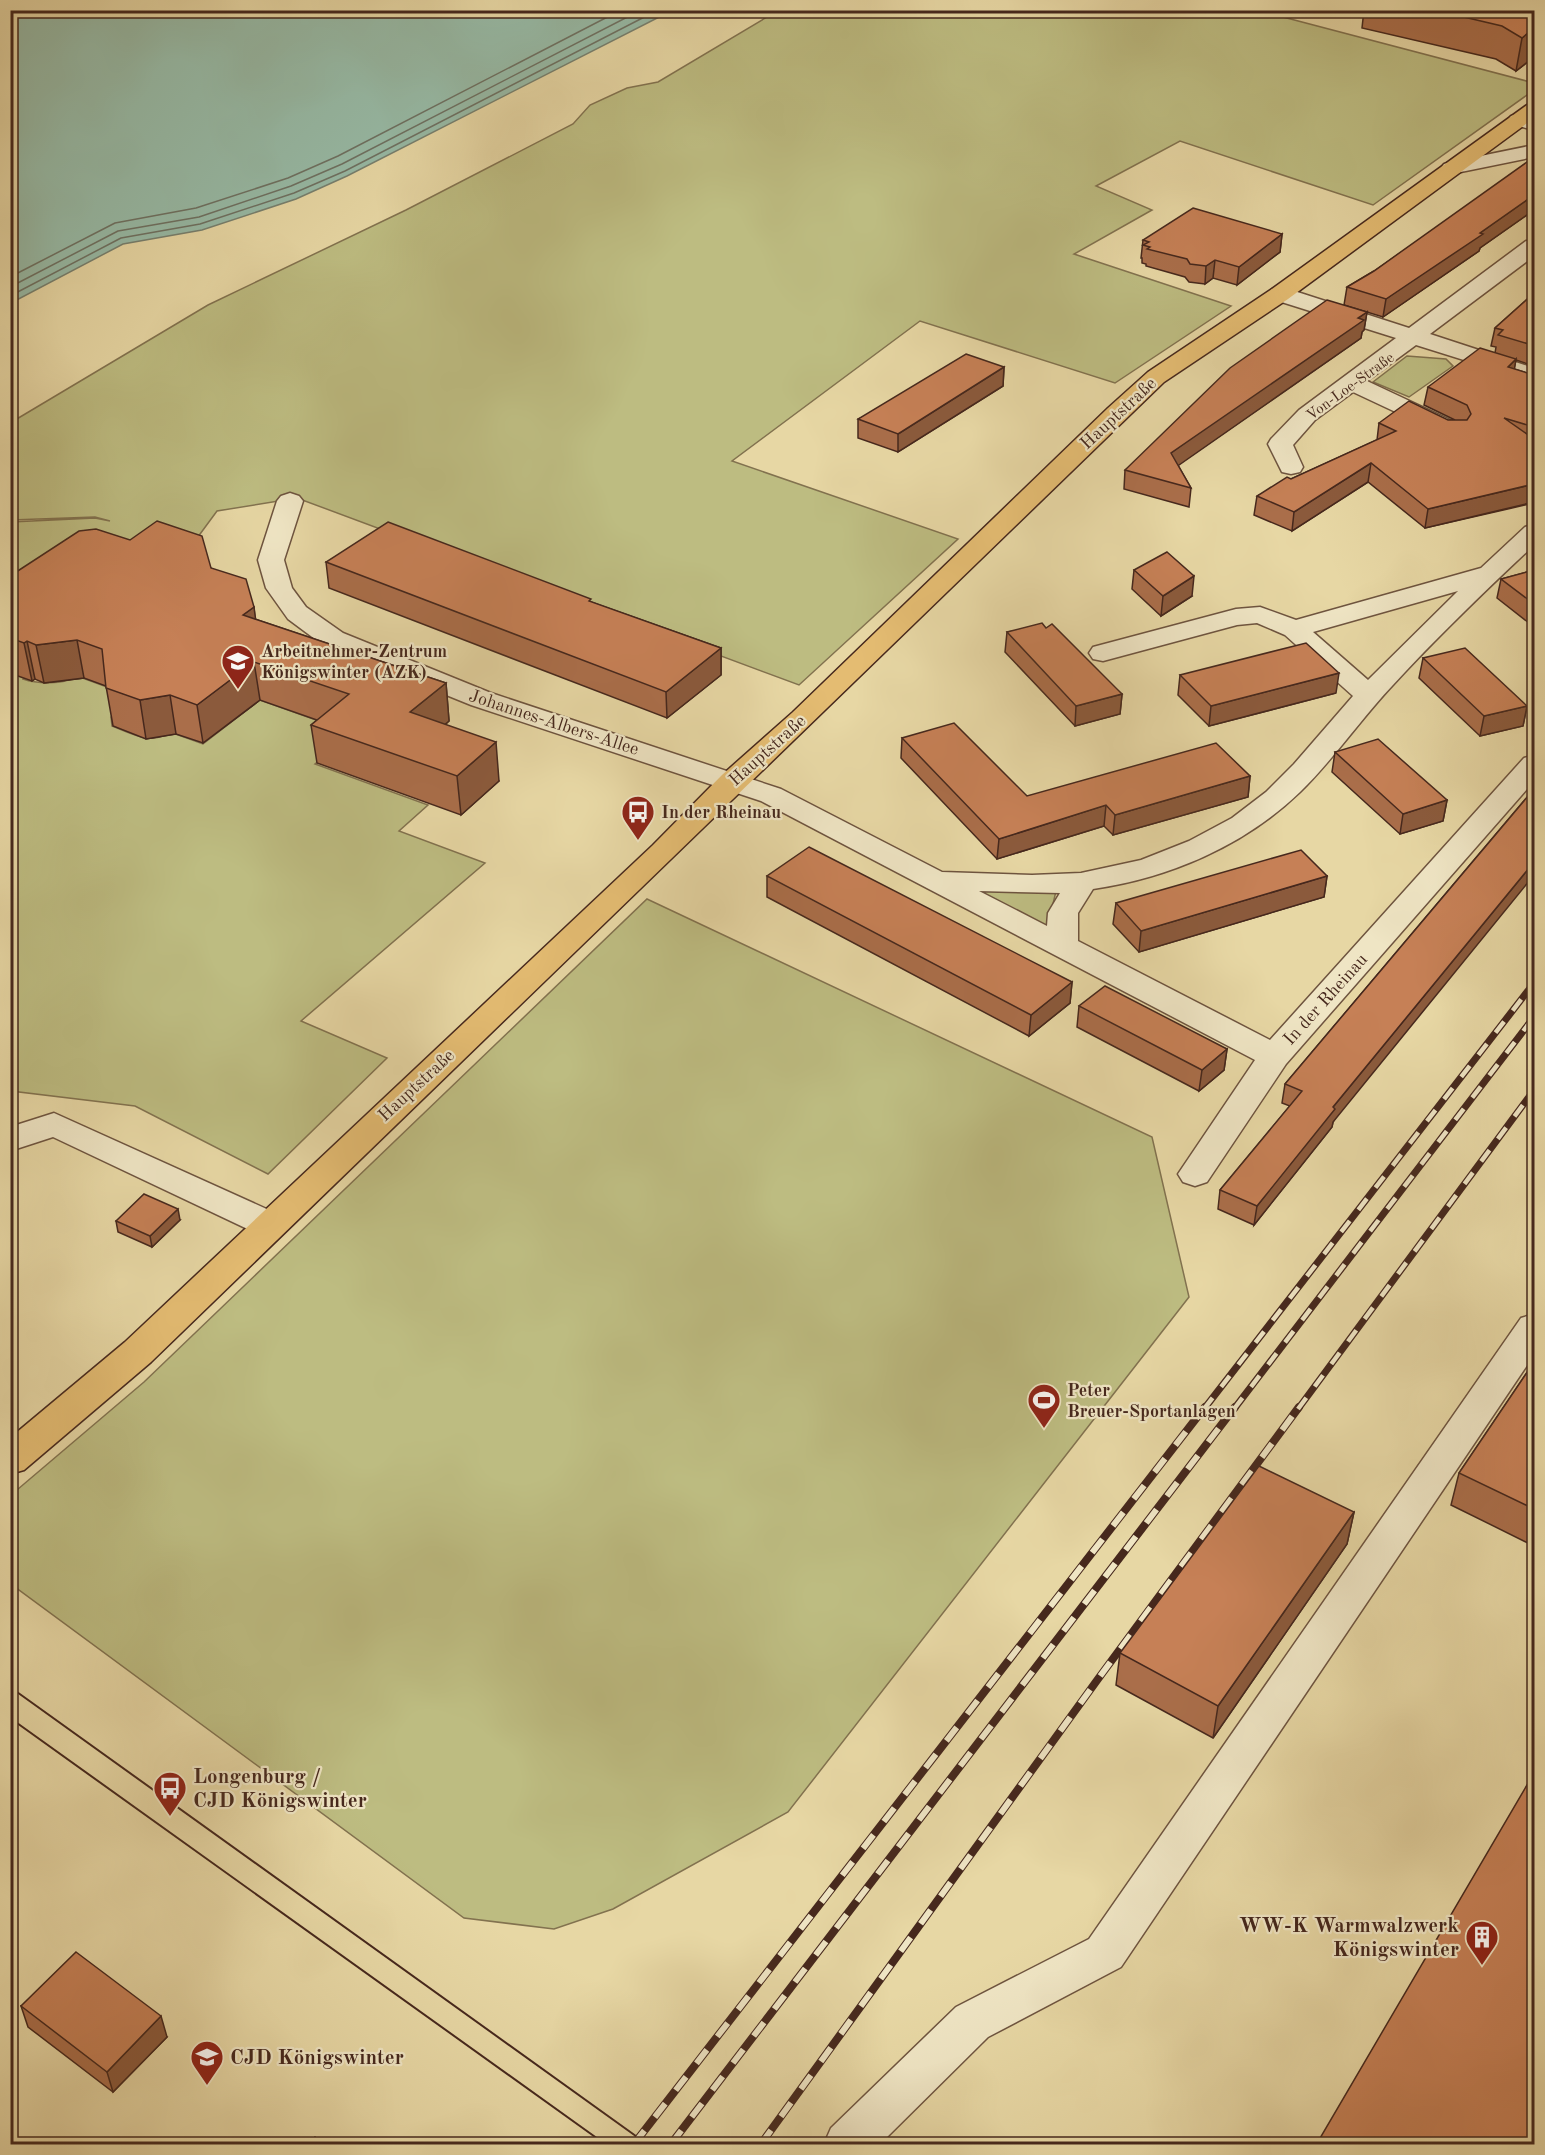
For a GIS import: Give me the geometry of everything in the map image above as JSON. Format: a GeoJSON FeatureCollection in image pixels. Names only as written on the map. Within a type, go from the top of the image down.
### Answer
{"type":"FeatureCollection","features":[{"type":"Feature","properties":{"kind":"main road","name":"Hauptstraße"},"geometry":{"type":"LineString","coordinates":[[10,1460],[138,1352],[656,859],[732,781],[803,718],[1148,384],[1280,294],[1499,134],[1529,118]]}},
{"type":"Feature","properties":{"kind":"street"},"geometry":{"type":"LineString","coordinates":[[1499,134],[1534,142]]}},
{"type":"Feature","properties":{"kind":"street"},"geometry":{"type":"LineString","coordinates":[[1451,168],[1534,151]]}},
{"type":"Feature","properties":{"kind":"street","name":"Von-Loe-Straße"},"geometry":{"type":"LineString","coordinates":[[1292,467],[1281,444],[1307,416],[1534,246]]}},
{"type":"Feature","properties":{"kind":"street","name":"Von-Loe-Straße"},"geometry":{"type":"LineString","coordinates":[[1280,294],[1534,375]]}},
{"type":"Feature","properties":{"kind":"street"},"geometry":{"type":"LineString","coordinates":[[1352,383],[1454,431]]}},
{"type":"Feature","properties":{"kind":"street","name":"Johannes-Albers-Allee"},"geometry":{"type":"LineString","coordinates":[[290,501],[271,560],[279,588],[297,613],[333,639],[404,670],[481,699],[732,781]]}},
{"type":"Feature","properties":{"kind":"street","name":"In der Rheinau"},"geometry":{"type":"LineString","coordinates":[[937,878],[1010,884],[1082,882],[1149,867],[1205,845],[1261,811],[1349,722],[1369,695],[1534,532]]}},
{"type":"Feature","properties":{"kind":"street","name":"In der Rheinau"},"geometry":{"type":"LineString","coordinates":[[1294,629],[1492,573]]}},
{"type":"Feature","properties":{"kind":"street"},"geometry":{"type":"LineString","coordinates":[[1104,653],[1236,617],[1260,615],[1294,629],[1369,695]]}},
{"type":"Feature","properties":{"kind":"street","name":"In der Rheinau"},"geometry":{"type":"LineString","coordinates":[[732,781],[771,795],[937,878],[1274,1056],[1534,764]]}},
{"type":"Feature","properties":{"kind":"street"},"geometry":{"type":"LineString","coordinates":[[1062,946],[1062,913],[1082,882]]}},
{"type":"Feature","properties":{"kind":"street"},"geometry":{"type":"LineString","coordinates":[[1195,1174],[1274,1056]]}},
{"type":"Feature","properties":{"kind":"street"},"geometry":{"type":"LineString","coordinates":[[10,1140],[54,1124],[270,1225]]}},
{"type":"Feature","properties":{"kind":"street"},"geometry":{"type":"LineString","coordinates":[[848,2145],[972,2022],[1105,1953],[1534,1327]]}},
{"type":"Feature","properties":{"kind":"shaded area"},"geometry":{"type":"Polygon","coordinates":[[[777,11],[1268,11],[1283,17],[1534,83],[1534,90],[1373,205],[1180,141],[1096,186],[1152,210],[1074,254],[1231,306],[1115,383],[920,321],[732,461],[958,539],[799,685],[297,498],[217,511],[189,549],[11,605],[11,522],[95,518],[110,521],[95,517],[11,520],[10,423],[208,305],[406,210],[573,124],[590,105],[627,88],[658,82],[777,11]]]}},
{"type":"Feature","properties":{"kind":"shaded area"},"geometry":{"type":"Polygon","coordinates":[[[1407,356],[1446,359],[1453,366],[1409,397],[1373,382],[1407,356]]]}},
{"type":"Feature","properties":{"kind":"shaded area"},"geometry":{"type":"Polygon","coordinates":[[[18,674],[25,676],[23,679],[43,683],[65,681],[77,676],[137,698],[111,717],[112,726],[141,737],[156,738],[170,732],[203,744],[260,700],[361,736],[334,748],[315,764],[428,805],[399,831],[485,863],[301,1021],[387,1058],[268,1174],[135,1106],[11,1091],[10,678],[18,674]]]}},
{"type":"Feature","properties":{"kind":"shaded area"},"geometry":{"type":"Polygon","coordinates":[[[978,891],[1056,891],[1047,930],[978,891]]]}},
{"type":"Feature","properties":{"kind":"shaded area"},"geometry":{"type":"Polygon","coordinates":[[[647,899],[1152,1137],[1189,1297],[788,1812],[613,1909],[554,1929],[464,1918],[11,1584],[11,1495],[144,1382],[647,899]]]}},
{"type":"Feature","properties":{"kind":"water"},"geometry":{"type":"Polygon","coordinates":[[[11,10],[671,11],[347,176],[296,199],[202,230],[123,244],[11,303],[11,10]]]}},
{"type":"Feature","properties":{"kind":"building"},"geometry":{"type":"Polygon","coordinates":[[[1434,10],[1523,10],[1534,13],[1534,28],[1522,38],[1502,26],[1434,10]]]}},
{"type":"Feature","properties":{"kind":"building"},"geometry":{"type":"Polygon","coordinates":[[[1534,161],[1534,195],[1480,233],[1483,234],[1386,299],[1347,287],[1374,271],[1527,162],[1534,161]]]}},
{"type":"Feature","properties":{"kind":"building"},"geometry":{"type":"Polygon","coordinates":[[[1193,208],[1282,234],[1239,267],[1215,260],[1206,266],[1190,264],[1187,259],[1147,249],[1150,247],[1143,245],[1149,242],[1143,240],[1193,208]]]}},
{"type":"Feature","properties":{"kind":"building"},"geometry":{"type":"Polygon","coordinates":[[[1534,293],[1534,343],[1532,345],[1498,335],[1503,330],[1495,328],[1534,293]]]}},
{"type":"Feature","properties":{"kind":"building"},"geometry":{"type":"Polygon","coordinates":[[[1327,300],[1367,312],[1358,318],[1364,320],[1171,453],[1191,488],[1125,470],[1230,368],[1327,300]]]}},
{"type":"Feature","properties":{"kind":"building"},"geometry":{"type":"Polygon","coordinates":[[[1480,348],[1516,359],[1508,367],[1534,375],[1534,427],[1504,418],[1534,439],[1534,484],[1428,509],[1371,463],[1294,512],[1257,496],[1287,477],[1291,479],[1396,431],[1379,423],[1409,401],[1448,420],[1467,420],[1471,414],[1467,405],[1428,387],[1480,348]]]}},
{"type":"Feature","properties":{"kind":"building"},"geometry":{"type":"Polygon","coordinates":[[[966,354],[1004,367],[898,434],[858,419],[966,354]]]}},
{"type":"Feature","properties":{"kind":"building"},"geometry":{"type":"Polygon","coordinates":[[[157,521],[202,536],[211,568],[246,579],[254,607],[243,615],[446,683],[410,712],[496,742],[457,776],[311,725],[349,694],[254,662],[197,705],[170,695],[140,700],[106,688],[102,649],[77,640],[36,645],[10,638],[10,576],[79,531],[96,529],[130,540],[157,521]]]}},
{"type":"Feature","properties":{"kind":"building"},"geometry":{"type":"Polygon","coordinates":[[[388,522],[591,599],[589,601],[721,648],[666,692],[326,562],[388,522]]]}},
{"type":"Feature","properties":{"kind":"building"},"geometry":{"type":"Polygon","coordinates":[[[1167,552],[1194,576],[1163,596],[1134,570],[1167,552]]]}},
{"type":"Feature","properties":{"kind":"building"},"geometry":{"type":"Polygon","coordinates":[[[1534,570],[1534,604],[1501,579],[1534,570]]]}},
{"type":"Feature","properties":{"kind":"building"},"geometry":{"type":"Polygon","coordinates":[[[1042,623],[1046,628],[1052,624],[1122,694],[1076,706],[1007,632],[1042,623]]]}},
{"type":"Feature","properties":{"kind":"building"},"geometry":{"type":"Polygon","coordinates":[[[1306,643],[1339,673],[1211,706],[1180,675],[1306,643]]]}},
{"type":"Feature","properties":{"kind":"building"},"geometry":{"type":"Polygon","coordinates":[[[1465,648],[1527,706],[1484,716],[1423,658],[1465,648]]]}},
{"type":"Feature","properties":{"kind":"building"},"geometry":{"type":"Polygon","coordinates":[[[954,723],[1027,796],[1216,743],[1250,776],[1115,815],[1106,805],[999,839],[902,738],[954,723]]]}},
{"type":"Feature","properties":{"kind":"building"},"geometry":{"type":"Polygon","coordinates":[[[1378,739],[1447,800],[1403,814],[1335,752],[1378,739]]]}},
{"type":"Feature","properties":{"kind":"building"},"geometry":{"type":"Polygon","coordinates":[[[1534,789],[1534,862],[1333,1107],[1335,1109],[1257,1206],[1220,1190],[1302,1091],[1285,1084],[1534,789]]]}},
{"type":"Feature","properties":{"kind":"building"},"geometry":{"type":"Polygon","coordinates":[[[809,847],[1072,982],[1031,1015],[767,876],[809,847]]]}},
{"type":"Feature","properties":{"kind":"building"},"geometry":{"type":"Polygon","coordinates":[[[1301,850],[1327,876],[1141,931],[1116,903],[1301,850]]]}},
{"type":"Feature","properties":{"kind":"building"},"geometry":{"type":"Polygon","coordinates":[[[1105,986],[1227,1049],[1202,1070],[1079,1006],[1105,986]]]}},
{"type":"Feature","properties":{"kind":"building"},"geometry":{"type":"Polygon","coordinates":[[[144,1194],[178,1209],[150,1236],[116,1221],[144,1194]]]}},
{"type":"Feature","properties":{"kind":"building"},"geometry":{"type":"Polygon","coordinates":[[[1534,1362],[1534,1509],[1459,1473],[1534,1362]]]}},
{"type":"Feature","properties":{"kind":"building"},"geometry":{"type":"Polygon","coordinates":[[[1259,1466],[1354,1512],[1218,1706],[1120,1653],[1259,1466]]]}},
{"type":"Feature","properties":{"kind":"building","name":"WW-K Warmwalzwerk Königswinter"},"geometry":{"type":"Polygon","coordinates":[[[1534,1773],[1534,2145],[1316,2145],[1534,1773]]]}},
{"type":"Feature","properties":{"kind":"building"},"geometry":{"type":"Polygon","coordinates":[[[76,1952],[161,2016],[107,2072],[21,2006],[76,1952]]]}},
{"type":"Feature","properties":{"kind":"building"},"geometry":{"type":"Polygon","coordinates":[[[315,2137],[325,2145],[308,2145],[315,2137]]]}},
{"type":"Feature","properties":{"kind":"tram line"},"geometry":{"type":"LineString","coordinates":[[10,1687],[647,2144]]}},
{"type":"Feature","properties":{"kind":"tram line"},"geometry":{"type":"LineString","coordinates":[[10,1718],[605,2144]]}},
{"type":"Feature","properties":{"kind":"railway"},"geometry":{"type":"LineString","coordinates":[[1204,1409],[1534,983]]}},
{"type":"Feature","properties":{"kind":"railway"},"geometry":{"type":"LineString","coordinates":[[1234,1409],[1534,1017]]}},
{"type":"Feature","properties":{"kind":"railway"},"geometry":{"type":"LineString","coordinates":[[1298,1409],[1534,1090]]}},
{"type":"Feature","properties":{"kind":"railway"},"geometry":{"type":"LineString","coordinates":[[634,2144],[1205,1407]]}},
{"type":"Feature","properties":{"kind":"railway"},"geometry":{"type":"LineString","coordinates":[[671,2144],[1235,1407]]}},
{"type":"Feature","properties":{"kind":"railway"},"geometry":{"type":"LineString","coordinates":[[761,2144],[1098,1679],[1299,1407]]}},
{"type":"Feature","properties":{"kind":"place","name":"Arbeitnehmer-Zentrum Königswinter (AZK)"},"geometry":{"type":"Point","coordinates":[238,690]}},
{"type":"Feature","properties":{"kind":"place","name":"In der Rheinau"},"geometry":{"type":"Point","coordinates":[638,841]}},
{"type":"Feature","properties":{"kind":"place","name":"Peter Breuer-Sportanlagen"},"geometry":{"type":"Point","coordinates":[1044,1429]}},
{"type":"Feature","properties":{"kind":"place","name":"Longenburg / CJD Königswinter"},"geometry":{"type":"Point","coordinates":[170,1817]}},
{"type":"Feature","properties":{"kind":"place","name":"WW-K Warmwalzwerk Königswinter"},"geometry":{"type":"Point","coordinates":[1482,1966]}},
{"type":"Feature","properties":{"kind":"place","name":"CJD Königswinter"},"geometry":{"type":"Point","coordinates":[207,2086]}}]}
